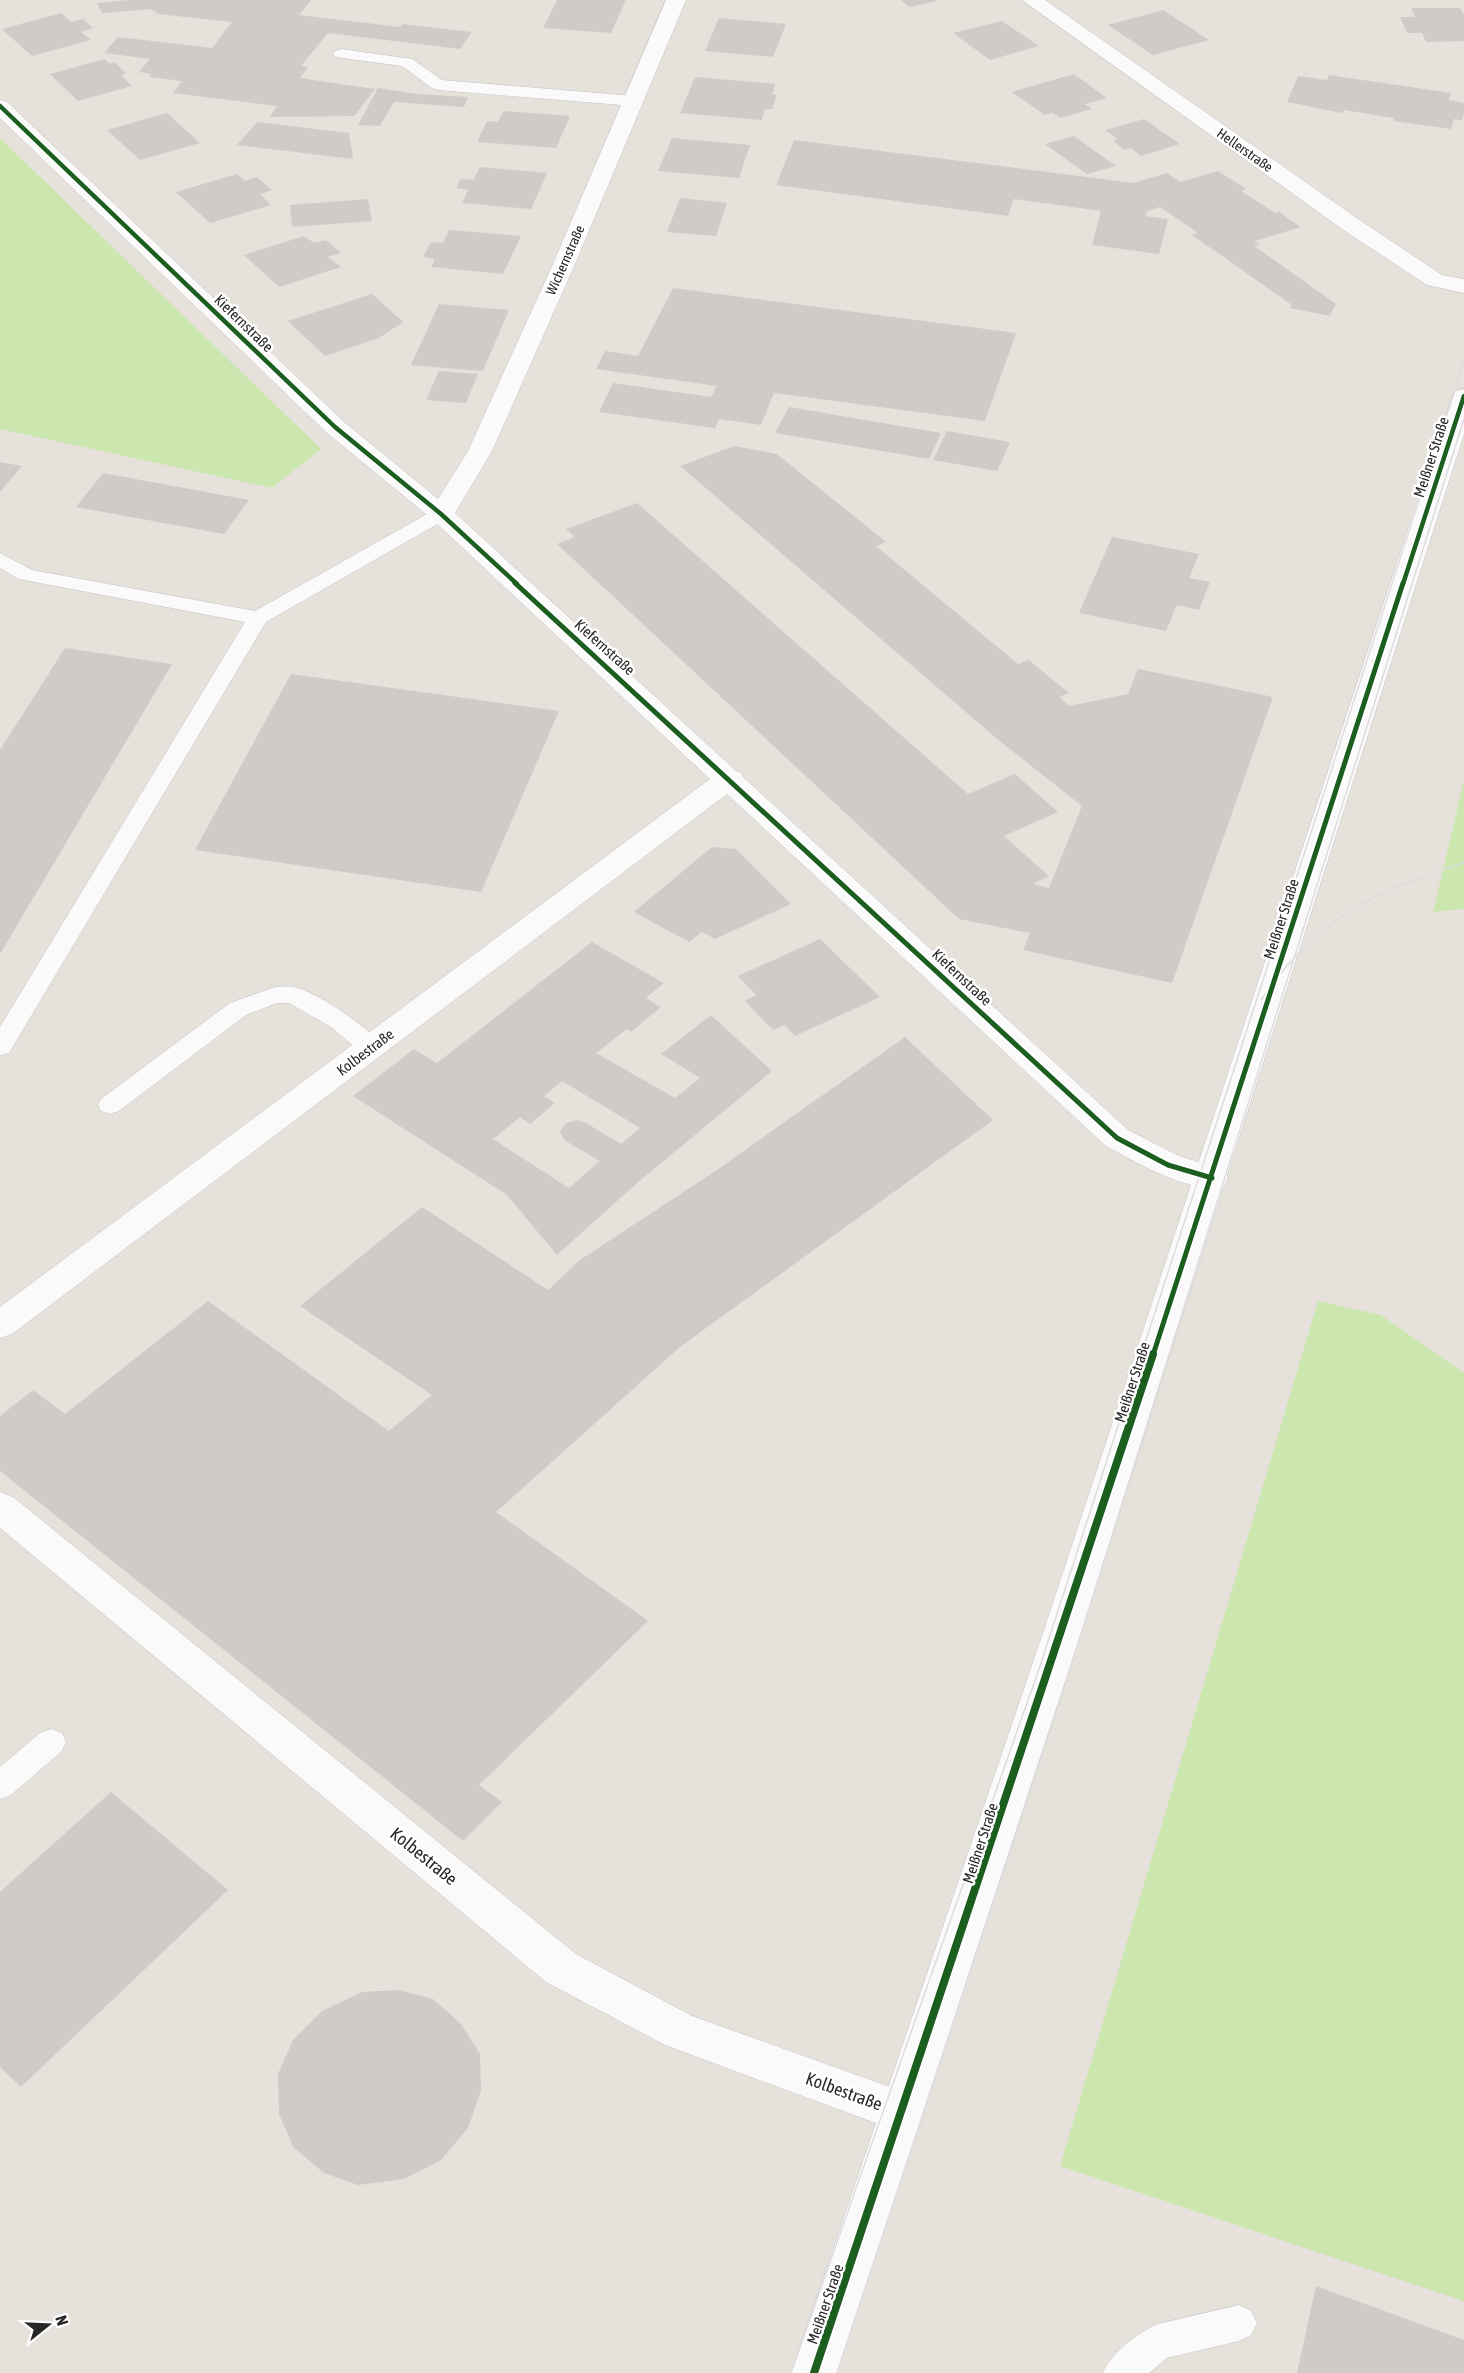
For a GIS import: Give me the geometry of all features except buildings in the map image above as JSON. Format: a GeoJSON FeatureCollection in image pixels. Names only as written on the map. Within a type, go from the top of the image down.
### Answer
{"type":"FeatureCollection","features":[{"type":"Feature","properties":{"kind":"street","name":"Wichernstraße"},"geometry":{"type":"LineString","coordinates":[[441,514],[480,451],[564,264],[676,0]]}},
{"type":"Feature","properties":{"kind":"street","name":"Hellerstraße"},"geometry":{"type":"LineString","coordinates":[[1032,0],[1371,238],[1435,280],[1464,286]]}},
{"type":"Feature","properties":{"kind":"street","name":"Kiefernstraße"},"geometry":{"type":"LineString","coordinates":[[0,106],[335,427],[441,514],[730,778],[1117,1138],[1168,1165],[1212,1178]]}},
{"type":"Feature","properties":{"kind":"street","name":"Meißner Straße"},"geometry":{"type":"LineString","coordinates":[[814,2373],[903,2115],[1212,1178],[1464,396]]}},
{"type":"Feature","properties":{"kind":"street","name":"Kolbestraße"},"geometry":{"type":"LineString","coordinates":[[0,1325],[730,778]]}},
{"type":"Feature","properties":{"kind":"street","name":"Kolbestraße"},"geometry":{"type":"LineString","coordinates":[[0,1507],[561,1968],[680,2031],[886,2106],[903,2115]]}},
{"type":"Feature","properties":{"kind":"lane"},"geometry":{"type":"LineString","coordinates":[[341,54],[406,62],[438,86],[634,101]]}},
{"type":"Feature","properties":{"kind":"lane"},"geometry":{"type":"LineString","coordinates":[[0,1047],[258,618],[441,514]]}},
{"type":"Feature","properties":{"kind":"lane"},"geometry":{"type":"LineString","coordinates":[[0,559],[26,575],[258,618]]}},
{"type":"Feature","properties":{"kind":"lane"},"geometry":{"type":"LineString","coordinates":[[110,1105],[238,1009],[275,995],[292,995],[340,1021],[371,1047]]}},
{"type":"Feature","properties":{"kind":"lane"},"geometry":{"type":"LineString","coordinates":[[0,1786],[51,1742]]}},
{"type":"Feature","properties":{"kind":"lane"},"geometry":{"type":"LineString","coordinates":[[1121,2373],[1158,2342],[1239,2323]]}},
{"type":"Feature","properties":{"kind":"green space"},"geometry":{"type":"Polygon","coordinates":[[[0,138],[321,449],[272,488],[0,429],[0,138]]]}},
{"type":"Feature","properties":{"kind":"green space"},"geometry":{"type":"Polygon","coordinates":[[[1464,780],[1464,909],[1433,912],[1464,780]]]}},
{"type":"Feature","properties":{"kind":"green space"},"geometry":{"type":"Polygon","coordinates":[[[1318,1301],[1381,1315],[1464,1373],[1464,2301],[1060,2166],[1318,1301]]]}},
{"type":"Feature","properties":{"kind":"tram line"},"geometry":{"type":"LineString","coordinates":[[791,2373],[1039,1669],[1464,362]]}},
{"type":"Feature","properties":{"kind":"tram line"},"geometry":{"type":"LineString","coordinates":[[1294,958],[1464,419]]}},
{"type":"Feature","properties":{"kind":"tram line"},"geometry":{"type":"LineString","coordinates":[[1294,958],[1325,928],[1374,897],[1464,863]]}},
{"type":"Feature","properties":{"kind":"tram line"},"geometry":{"type":"LineString","coordinates":[[837,2373],[1058,1707],[1294,958]]}},
{"type":"Feature","properties":{"kind":"tram line"},"geometry":{"type":"LineString","coordinates":[[1261,1000],[1294,958]]}},
{"type":"Feature","properties":{"kind":"cycle path"},"geometry":{"type":"LineString","coordinates":[[0,106],[335,427],[441,514],[1117,1138],[1168,1165],[1212,1178]]}},
{"type":"Feature","properties":{"kind":"cycle path"},"geometry":{"type":"LineString","coordinates":[[814,2373],[1062,1633],[1464,396]]}}]}
